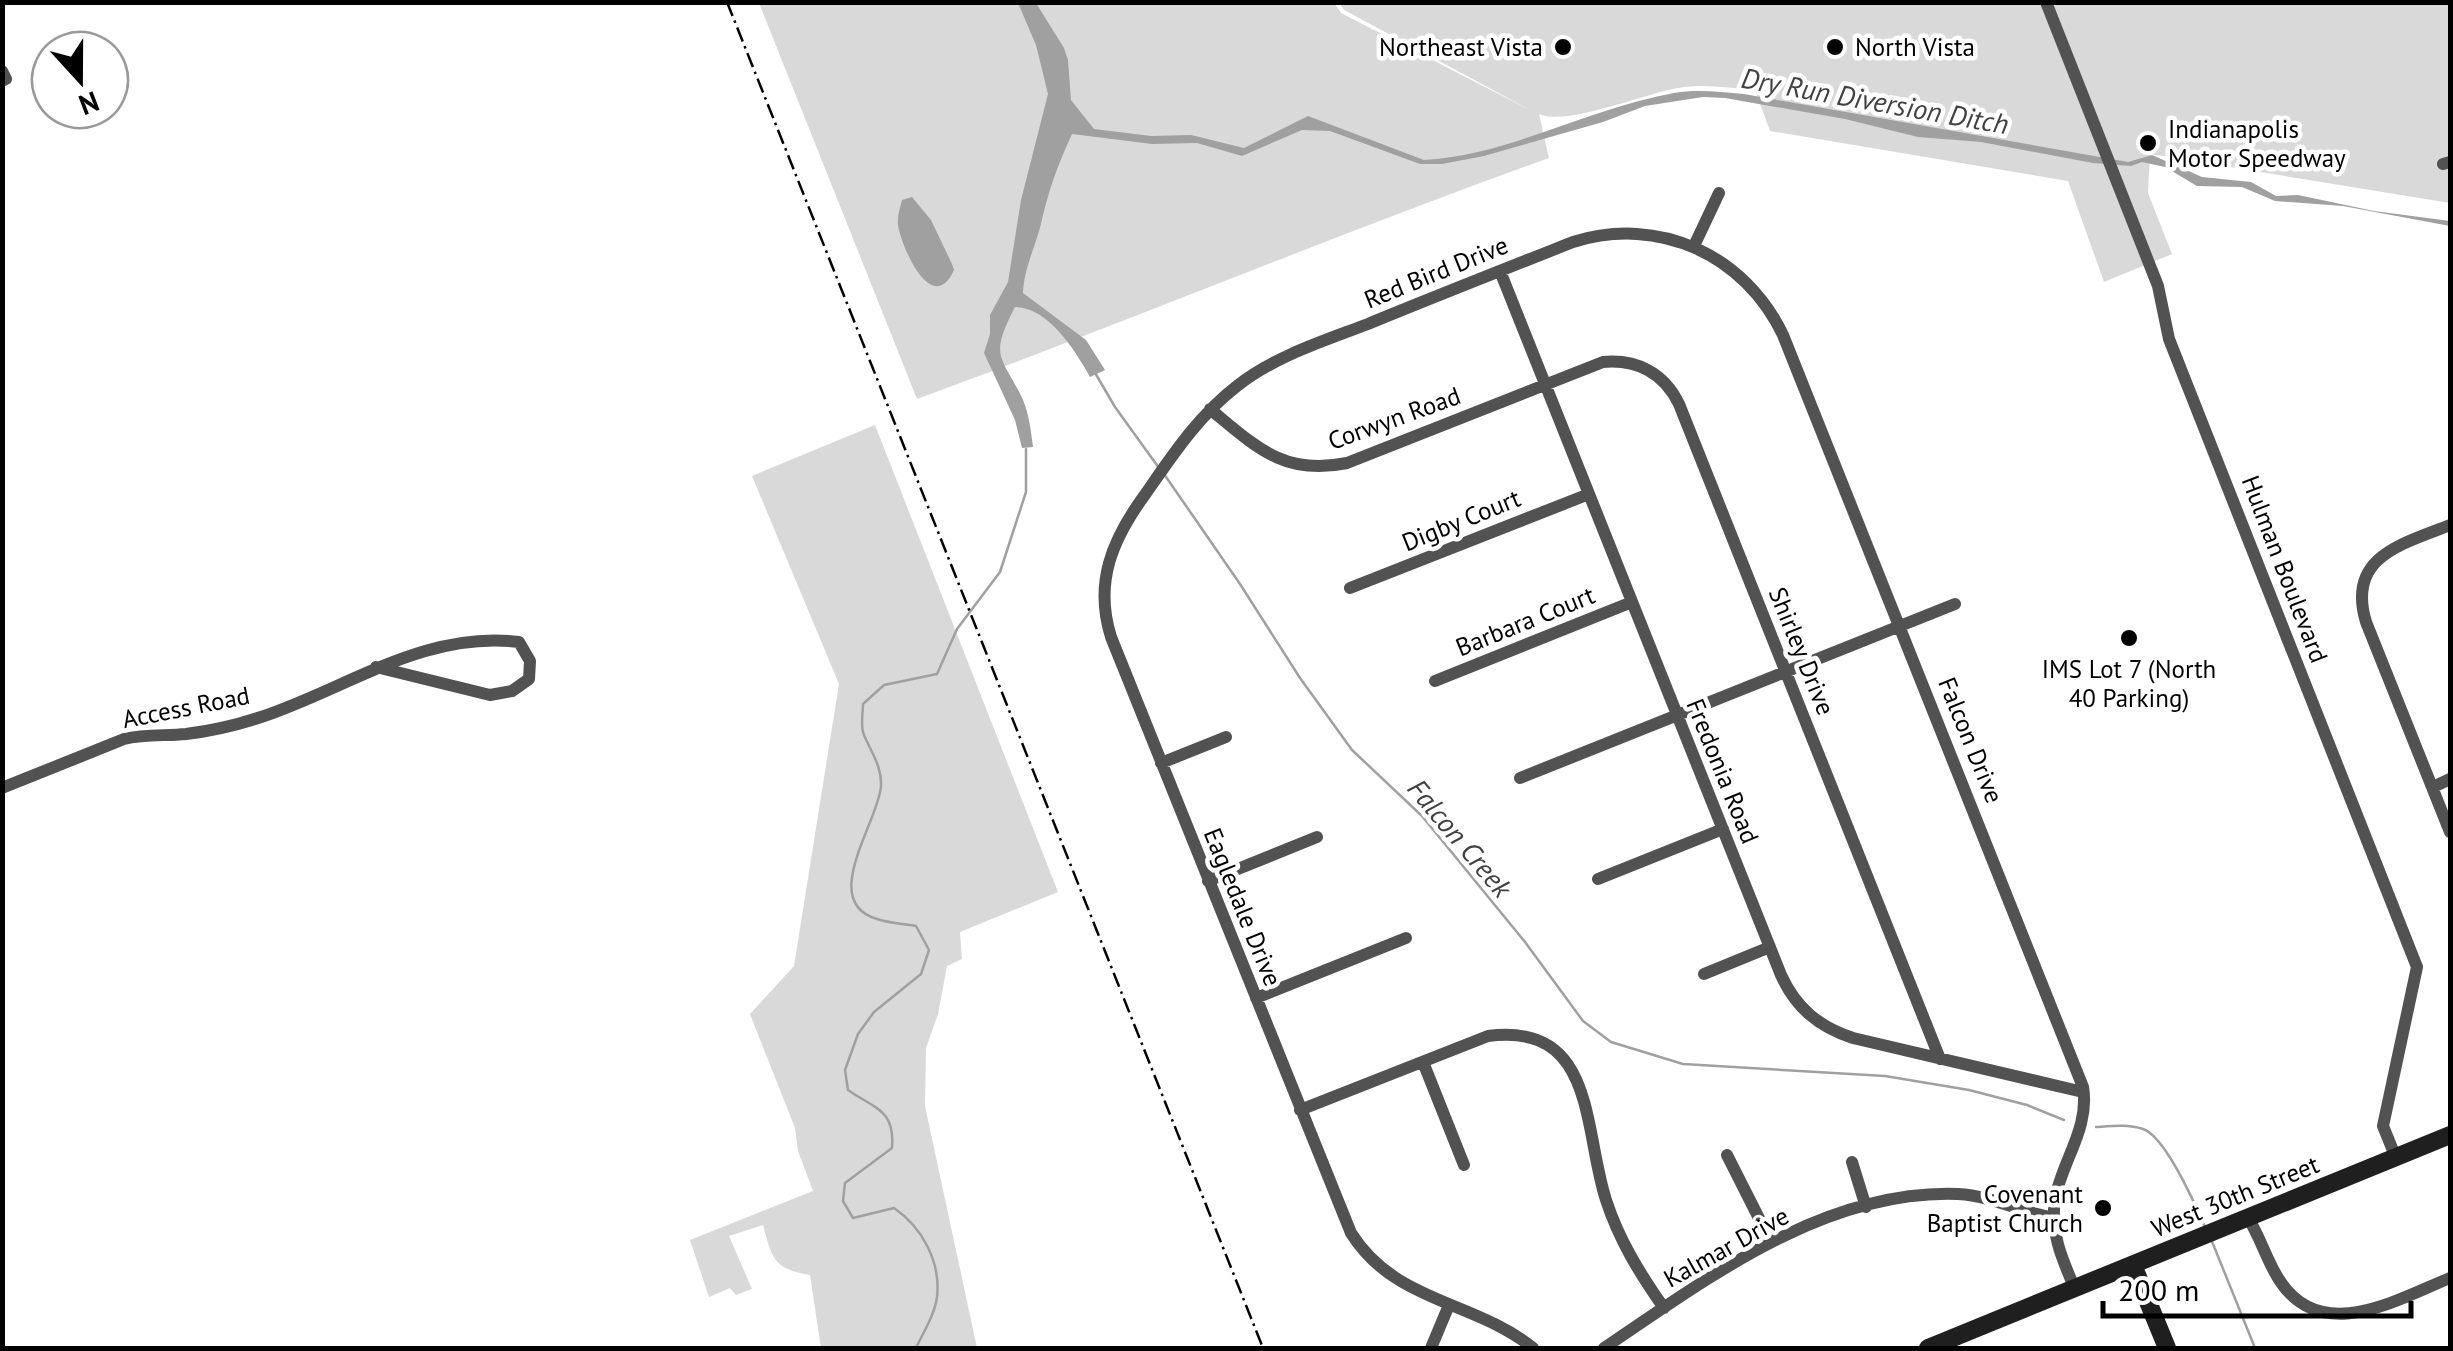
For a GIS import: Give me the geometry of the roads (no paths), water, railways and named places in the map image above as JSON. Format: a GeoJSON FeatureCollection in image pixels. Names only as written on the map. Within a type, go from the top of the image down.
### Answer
{"type":"FeatureCollection","features":[{"type":"Feature","properties":{"kind":"main road","name":"West 30th Street"},"geometry":{"type":"LineString","coordinates":[[1928,1348],[2450,1135]]}},
{"type":"Feature","properties":{"kind":"main road"},"geometry":{"type":"LineString","coordinates":[[2133,1265],[2167,1348]]}},
{"type":"Feature","properties":{"kind":"street","name":"Hulman Boulevard"},"geometry":{"type":"LineString","coordinates":[[2046,2],[2158,286],[2170,339],[2417,967],[2382,1126],[2396,1158]]}},
{"type":"Feature","properties":{"kind":"street"},"geometry":{"type":"LineString","coordinates":[[2,71],[6,79],[2,81]]}},
{"type":"Feature","properties":{"kind":"street"},"geometry":{"type":"LineString","coordinates":[[1694,246],[1719,193]]}},
{"type":"Feature","properties":{"kind":"street","name":"Red Bird Drive"},"geometry":{"type":"LineString","coordinates":[[1210,409],[1238,385],[1283,358],[1574,242],[1603,234],[1649,234],[1694,246]]}},
{"type":"Feature","properties":{"kind":"street","name":"Falcon Drive"},"geometry":{"type":"LineString","coordinates":[[1694,246],[1742,277],[1775,319],[2084,1092]]}},
{"type":"Feature","properties":{"kind":"street","name":"Fredonia Road"},"geometry":{"type":"LineString","coordinates":[[1500,270],[1789,992],[1818,1022],[1853,1038],[2084,1092]]}},
{"type":"Feature","properties":{"kind":"street","name":"Shirley Drive"},"geometry":{"type":"LineString","coordinates":[[1545,385],[1594,365],[1620,361],[1646,368],[1669,387],[1679,404],[1940,1059]]}},
{"type":"Feature","properties":{"kind":"street","name":"Corwyn Road"},"geometry":{"type":"LineString","coordinates":[[1210,409],[1272,457],[1294,465],[1328,467],[1356,460],[1545,385]]}},
{"type":"Feature","properties":{"kind":"street","name":"Eagledale Drive"},"geometry":{"type":"LineString","coordinates":[[1210,409],[1169,460],[1114,543],[1106,566],[1104,600],[1111,638],[1344,1220],[1378,1267],[1402,1284],[1500,1326],[1533,1348]]}},
{"type":"Feature","properties":{"kind":"street","name":"Digby Court"},"geometry":{"type":"LineString","coordinates":[[1350,588],[1589,494]]}},
{"type":"Feature","properties":{"kind":"street"},"geometry":{"type":"LineString","coordinates":[[2450,525],[2391,549],[2376,561],[2365,578],[2361,600],[2450,832]]}},
{"type":"Feature","properties":{"kind":"street","name":"Barbara Court"},"geometry":{"type":"LineString","coordinates":[[1435,681],[1632,602]]}},
{"type":"Feature","properties":{"kind":"street"},"geometry":{"type":"LineString","coordinates":[[1520,778],[1955,604]]}},
{"type":"Feature","properties":{"kind":"street","name":"Access Road"},"geometry":{"type":"LineString","coordinates":[[2,788],[142,735],[207,731],[263,716],[376,667],[440,646],[497,639],[518,642],[530,661],[529,679],[512,691],[490,694],[376,667]]}},
{"type":"Feature","properties":{"kind":"street"},"geometry":{"type":"LineString","coordinates":[[1161,763],[1226,737]]}},
{"type":"Feature","properties":{"kind":"street"},"geometry":{"type":"LineString","coordinates":[[2433,787],[2450,780]]}},
{"type":"Feature","properties":{"kind":"street"},"geometry":{"type":"LineString","coordinates":[[1598,879],[1722,830]]}},
{"type":"Feature","properties":{"kind":"street"},"geometry":{"type":"LineString","coordinates":[[1208,881],[1318,837]]}},
{"type":"Feature","properties":{"kind":"street"},"geometry":{"type":"LineString","coordinates":[[1256,998],[1406,938]]}},
{"type":"Feature","properties":{"kind":"street"},"geometry":{"type":"LineString","coordinates":[[1704,974],[1770,948]]}},
{"type":"Feature","properties":{"kind":"street"},"geometry":{"type":"LineString","coordinates":[[1300,1110],[1479,1039],[1506,1034],[1538,1041],[1562,1057],[1576,1076],[1584,1094],[1612,1218],[1628,1253],[1664,1308]]}},
{"type":"Feature","properties":{"kind":"street"},"geometry":{"type":"LineString","coordinates":[[1423,1062],[1464,1166]]}},
{"type":"Feature","properties":{"kind":"street"},"geometry":{"type":"LineString","coordinates":[[2074,1289],[2058,1250],[2054,1218],[2059,1185],[2078,1137],[2084,1092]]}},
{"type":"Feature","properties":{"kind":"street"},"geometry":{"type":"LineString","coordinates":[[1726,1154],[1771,1242]]}},
{"type":"Feature","properties":{"kind":"street"},"geometry":{"type":"LineString","coordinates":[[1852,1162],[1866,1207]]}},
{"type":"Feature","properties":{"kind":"street","name":"Kalmar Drive"},"geometry":{"type":"LineString","coordinates":[[1604,1348],[1771,1242],[1866,1207],[1920,1196],[1960,1194],[2001,1200],[2027,1212],[2054,1218]]}},
{"type":"Feature","properties":{"kind":"street"},"geometry":{"type":"LineString","coordinates":[[2248,1218],[2284,1287],[2302,1303],[2324,1313],[2343,1316],[2367,1311],[2450,1278]]}},
{"type":"Feature","properties":{"kind":"street"},"geometry":{"type":"LineString","coordinates":[[1431,1348],[1449,1305]]}},
{"type":"Feature","properties":{"kind":"waterway","name":"Falcon Creek"},"geometry":{"type":"LineString","coordinates":[[1094,371],[1159,468]]}},
{"type":"Feature","properties":{"kind":"waterway"},"geometry":{"type":"LineString","coordinates":[[916,1348],[937,1297],[933,1258],[921,1235],[894,1208],[853,1218],[843,1201],[845,1183],[892,1148],[887,1118],[848,1090],[845,1070],[858,1034],[874,1012],[921,974],[929,950],[916,926],[877,919],[860,910],[852,896],[856,859],[881,786],[878,766],[863,731],[863,704],[884,685],[937,674],[957,629],[1000,572],[1026,492],[1026,449]]}},
{"type":"Feature","properties":{"kind":"waterway","name":"Falcon Creek"},"geometry":{"type":"LineString","coordinates":[[1164,474],[1352,750],[1422,816],[1525,942],[1583,1021],[1611,1042],[1683,1064],[1885,1076],[1969,1090],[2027,1105],[2064,1120]]}},
{"type":"Feature","properties":{"kind":"waterway","name":"Falcon Creek"},"geometry":{"type":"LineString","coordinates":[[2096,1127],[2131,1126],[2152,1135],[2179,1172],[2205,1227]]}},
{"type":"Feature","properties":{"kind":"waterway","name":"Falcon Creek"},"geometry":{"type":"LineString","coordinates":[[2211,1239],[2255,1348]]}},
{"type":"Feature","properties":{"kind":"railway"},"geometry":{"type":"LineString","coordinates":[[727,2],[1263,1348]]}},
{"type":"Feature","properties":{"kind":"place","name":"Northeast Vista"},"geometry":{"type":"Point","coordinates":[1563,47]}},
{"type":"Feature","properties":{"kind":"place","name":"North Vista"},"geometry":{"type":"Point","coordinates":[1835,47]}},
{"type":"Feature","properties":{"kind":"place","name":"Indianapolis Motor Speedway"},"geometry":{"type":"Point","coordinates":[2148,143]}},
{"type":"Feature","properties":{"kind":"place","name":"IMS Lot 7 (North 40 Parking)"},"geometry":{"type":"Point","coordinates":[2129,638]}},
{"type":"Feature","properties":{"kind":"place","name":"Covenant Baptist Church"},"geometry":{"type":"Point","coordinates":[2103,1208]}},
{"type":"Feature","properties":{"kind":"water label","name":"Dry Run Diversion Ditch"},"geometry":{"type":"Point","coordinates":[1875,101]}}]}
